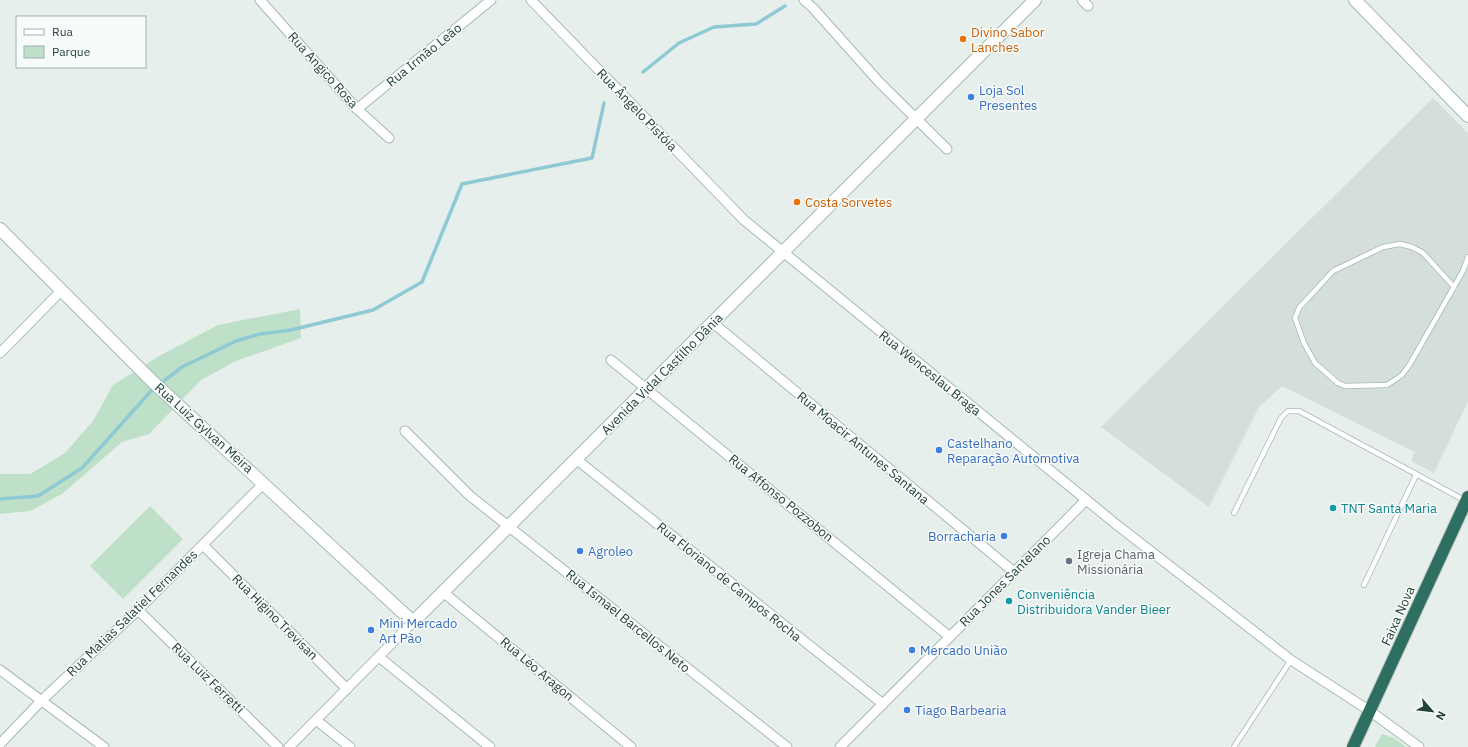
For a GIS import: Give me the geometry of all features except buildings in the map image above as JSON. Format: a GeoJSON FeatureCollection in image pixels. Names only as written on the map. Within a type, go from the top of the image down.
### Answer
{"type":"FeatureCollection","features":[{"type":"Feature","properties":{"kind":"highway","name":"Faixa Nova"},"geometry":{"type":"LineString","coordinates":[[1353,747],[1467,499]]}},
{"type":"Feature","properties":{"kind":"street","name":"Rua Angico Rosa"},"geometry":{"type":"LineString","coordinates":[[260,0],[358,109],[388,138]]}},
{"type":"Feature","properties":{"kind":"street","name":"Rua Irmão Leão"},"geometry":{"type":"LineString","coordinates":[[358,109],[491,0]]}},
{"type":"Feature","properties":{"kind":"street","name":"Rua Ângelo Pistóia"},"geometry":{"type":"LineString","coordinates":[[531,0],[744,220]]}},
{"type":"Feature","properties":{"kind":"street"},"geometry":{"type":"LineString","coordinates":[[804,0],[813,8],[880,83],[947,149]]}},
{"type":"Feature","properties":{"kind":"street","name":"Avenida Vidal Castilho Dânia"},"geometry":{"type":"LineString","coordinates":[[289,747],[1035,0]]}},
{"type":"Feature","properties":{"kind":"street"},"geometry":{"type":"LineString","coordinates":[[1355,0],[1468,116]]}},
{"type":"Feature","properties":{"kind":"street","name":"Rua Wenceslau Braga"},"geometry":{"type":"LineString","coordinates":[[744,220],[1117,525],[1291,660],[1370,711],[1419,747]]}},
{"type":"Feature","properties":{"kind":"street","name":"Rua Luiz Gylvan Meira"},"geometry":{"type":"LineString","coordinates":[[0,229],[153,382],[414,622]]}},
{"type":"Feature","properties":{"kind":"street"},"geometry":{"type":"LineString","coordinates":[[0,353],[62,291]]}},
{"type":"Feature","properties":{"kind":"street","name":"Rua Moacir Antunes Santana"},"geometry":{"type":"LineString","coordinates":[[712,323],[1014,572]]}},
{"type":"Feature","properties":{"kind":"street","name":"Rua Affonso Pozzobon"},"geometry":{"type":"LineString","coordinates":[[611,360],[950,637]]}},
{"type":"Feature","properties":{"kind":"street","name":"Rua Ismael Barcellos Neto"},"geometry":{"type":"LineString","coordinates":[[405,431],[469,495],[787,747]]}},
{"type":"Feature","properties":{"kind":"street","name":"Rua Floriano de Campos Rocha"},"geometry":{"type":"LineString","coordinates":[[576,459],[883,704]]}},
{"type":"Feature","properties":{"kind":"street","name":"Rua Matias Salatiel Fernandes"},"geometry":{"type":"LineString","coordinates":[[0,744],[42,700],[138,610],[264,483]]}},
{"type":"Feature","properties":{"kind":"street","name":"Rua Jones Santelano"},"geometry":{"type":"LineString","coordinates":[[840,747],[1086,500]]}},
{"type":"Feature","properties":{"kind":"street","name":"Rua Higino Trevisan"},"geometry":{"type":"LineString","coordinates":[[203,544],[347,689]]}},
{"type":"Feature","properties":{"kind":"street","name":"Rua Léo Aragon"},"geometry":{"type":"LineString","coordinates":[[443,592],[631,747]]}},
{"type":"Feature","properties":{"kind":"street","name":"Rua Luiz Ferretti"},"geometry":{"type":"LineString","coordinates":[[138,610],[278,747]]}},
{"type":"Feature","properties":{"kind":"street"},"geometry":{"type":"LineString","coordinates":[[379,657],[490,747]]}},
{"type":"Feature","properties":{"kind":"street"},"geometry":{"type":"LineString","coordinates":[[0,670],[104,747]]}},
{"type":"Feature","properties":{"kind":"street"},"geometry":{"type":"LineString","coordinates":[[316,720],[350,747]]}},
{"type":"Feature","properties":{"kind":"lane"},"geometry":{"type":"LineString","coordinates":[[1454,287],[1423,253],[1412,247],[1400,244],[1383,247],[1333,271],[1299,308],[1295,318],[1304,343],[1315,363],[1338,383],[1345,386],[1387,385],[1402,375],[1410,364],[1454,287],[1463,271],[1468,257]]}},
{"type":"Feature","properties":{"kind":"lane"},"geometry":{"type":"LineString","coordinates":[[1234,513],[1280,418],[1288,411],[1299,411],[1416,475],[1467,499]]}},
{"type":"Feature","properties":{"kind":"lane"},"geometry":{"type":"LineString","coordinates":[[1364,585],[1416,475]]}},
{"type":"Feature","properties":{"kind":"lane"},"geometry":{"type":"LineString","coordinates":[[1234,747],[1291,660]]}},
{"type":"Feature","properties":{"kind":"shaded area"},"geometry":{"type":"Polygon","coordinates":[[[1433,98],[1468,133],[1468,401],[1434,473],[1411,461],[1415,452],[1282,386],[1259,407],[1209,507],[1101,427],[1433,98]]]}},
{"type":"Feature","properties":{"kind":"green space"},"geometry":{"type":"Polygon","coordinates":[[[300,309],[301,338],[236,361],[201,380],[149,434],[122,442],[62,494],[30,511],[0,514],[0,474],[30,474],[65,453],[93,421],[113,385],[159,356],[218,325],[300,309]]]}},
{"type":"Feature","properties":{"kind":"green space"},"geometry":{"type":"Polygon","coordinates":[[[150,506],[183,539],[123,599],[90,566],[150,506]]]}},
{"type":"Feature","properties":{"kind":"green space"},"geometry":{"type":"Polygon","coordinates":[[[1382,734],[1394,738],[1406,747],[1375,747],[1382,734]]]}},
{"type":"Feature","properties":{"kind":"waterway"},"geometry":{"type":"LineString","coordinates":[[643,72],[679,43],[714,27],[756,24],[785,6]]}},
{"type":"Feature","properties":{"kind":"waterway"},"geometry":{"type":"LineString","coordinates":[[0,499],[38,496],[82,468],[151,391],[182,367],[236,341],[260,334],[291,330],[373,310],[422,282],[462,184],[592,158],[604,103]]}},
{"type":"Feature","properties":{"kind":"place","name":"Divino Sabor Lanches"},"geometry":{"type":"Point","coordinates":[963,39]}},
{"type":"Feature","properties":{"kind":"place","name":"Loja Sol Presentes"},"geometry":{"type":"Point","coordinates":[971,97]}},
{"type":"Feature","properties":{"kind":"place","name":"Costa Sorvetes"},"geometry":{"type":"Point","coordinates":[797,202]}},
{"type":"Feature","properties":{"kind":"place","name":"Castelhano Reparação Automotiva"},"geometry":{"type":"Point","coordinates":[939,450]}},
{"type":"Feature","properties":{"kind":"place","name":"TNT Santa Maria"},"geometry":{"type":"Point","coordinates":[1333,508]}},
{"type":"Feature","properties":{"kind":"place","name":"Borracharia"},"geometry":{"type":"Point","coordinates":[1004,536]}},
{"type":"Feature","properties":{"kind":"place","name":"Agroleo"},"geometry":{"type":"Point","coordinates":[580,551]}},
{"type":"Feature","properties":{"kind":"place","name":"Igreja Chama Missionária"},"geometry":{"type":"Point","coordinates":[1069,561]}},
{"type":"Feature","properties":{"kind":"place","name":"Conveniência Distribuidora Vander Bieer"},"geometry":{"type":"Point","coordinates":[1009,601]}},
{"type":"Feature","properties":{"kind":"place","name":"Mini Mercado Art Pão"},"geometry":{"type":"Point","coordinates":[371,630]}},
{"type":"Feature","properties":{"kind":"place","name":"Mercado União"},"geometry":{"type":"Point","coordinates":[912,650]}},
{"type":"Feature","properties":{"kind":"place","name":"Tiago Barbearia"},"geometry":{"type":"Point","coordinates":[907,710]}}]}
